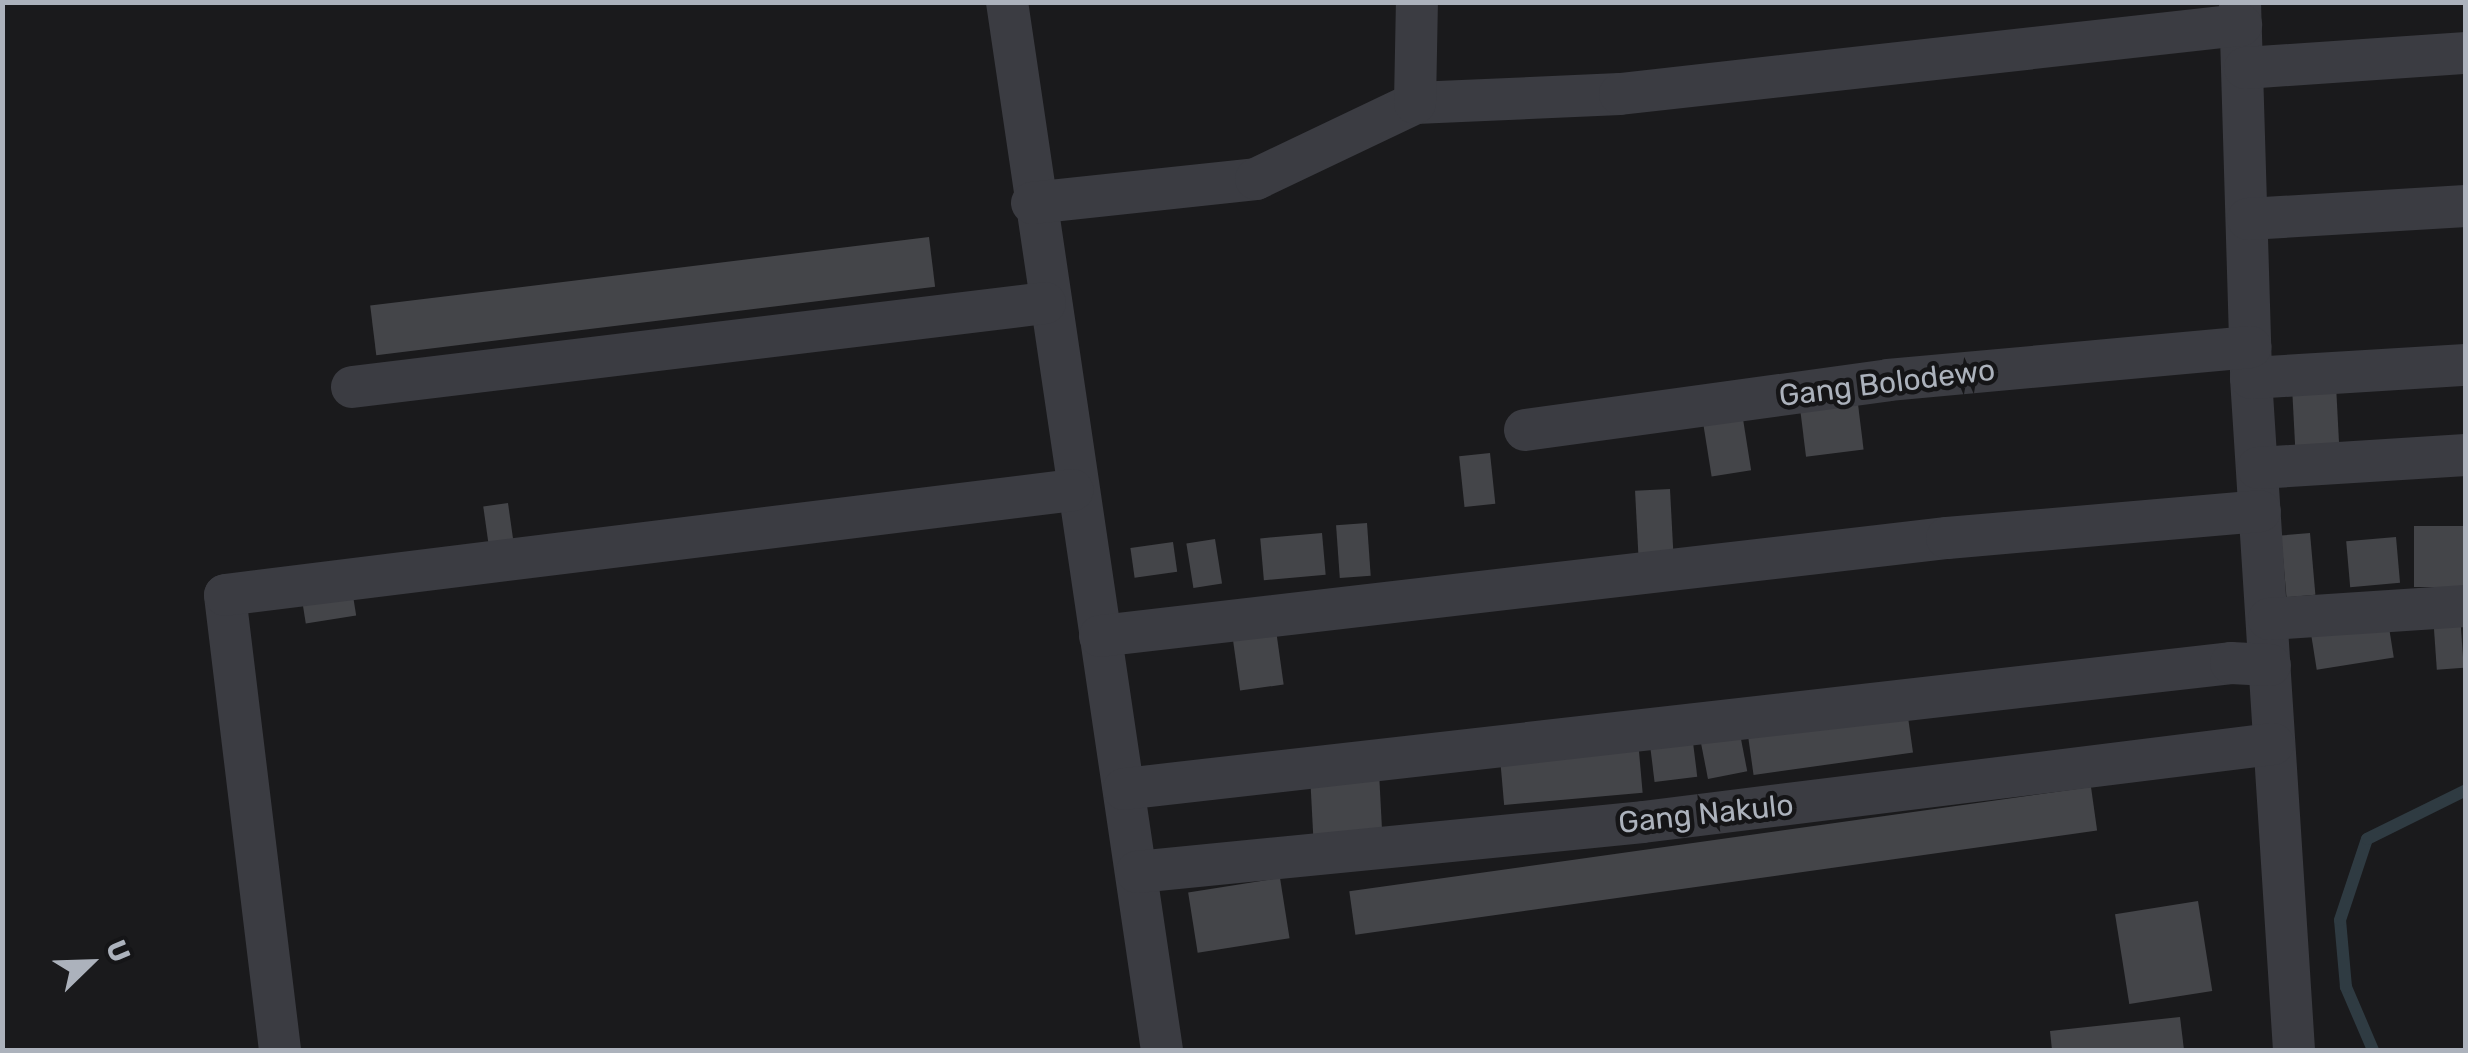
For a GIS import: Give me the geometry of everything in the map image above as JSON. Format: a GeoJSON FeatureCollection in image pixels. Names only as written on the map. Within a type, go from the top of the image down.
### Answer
{"type":"FeatureCollection","features":[{"type":"Feature","properties":{"kind":"street"},"geometry":{"type":"LineString","coordinates":[[1006,2],[1045,302],[1162,1050]]}},
{"type":"Feature","properties":{"kind":"street"},"geometry":{"type":"LineString","coordinates":[[1415,102],[1417,2]]}},
{"type":"Feature","properties":{"kind":"street"},"geometry":{"type":"LineString","coordinates":[[1032,203],[1256,179],[1415,102],[1620,94],[2240,14],[2245,68],[2251,362],[2294,1050]]}},
{"type":"Feature","properties":{"kind":"street"},"geometry":{"type":"LineString","coordinates":[[2245,68],[2466,53]]}},
{"type":"Feature","properties":{"kind":"street"},"geometry":{"type":"LineString","coordinates":[[2248,219],[2466,206]]}},
{"type":"Feature","properties":{"kind":"street"},"geometry":{"type":"LineString","coordinates":[[352,386],[1045,302]]}},
{"type":"Feature","properties":{"kind":"street","name":"Gang Bolodewo"},"geometry":{"type":"LineString","coordinates":[[1525,430],[1888,380],[2251,362],[2466,365]]}},
{"type":"Feature","properties":{"kind":"street"},"geometry":{"type":"LineString","coordinates":[[2258,468],[2466,455]]}},
{"type":"Feature","properties":{"kind":"street"},"geometry":{"type":"LineString","coordinates":[[280,1050],[225,595],[1073,490]]}},
{"type":"Feature","properties":{"kind":"street"},"geometry":{"type":"LineString","coordinates":[[1100,636],[2260,511]]}},
{"type":"Feature","properties":{"kind":"street"},"geometry":{"type":"LineString","coordinates":[[2269,619],[2466,606]]}},
{"type":"Feature","properties":{"kind":"street"},"geometry":{"type":"LineString","coordinates":[[1124,789],[2231,663],[2270,665]]}},
{"type":"Feature","properties":{"kind":"street","name":"Gang Nakulo"},"geometry":{"type":"LineString","coordinates":[[1137,872],[1643,822],[2273,744]]}},
{"type":"Feature","properties":{"kind":"building"},"geometry":{"type":"Polygon","coordinates":[[[929,237],[935,287],[376,355],[370,306],[929,237]]]}},
{"type":"Feature","properties":{"kind":"building"},"geometry":{"type":"Polygon","coordinates":[[[2336,385],[2339,446],[2295,448],[2292,387],[2336,385]]]}},
{"type":"Feature","properties":{"kind":"building"},"geometry":{"type":"Polygon","coordinates":[[[1857,396],[1864,450],[1806,457],[1799,403],[1857,396]]]}},
{"type":"Feature","properties":{"kind":"building"},"geometry":{"type":"Polygon","coordinates":[[[1743,419],[1751,470],[1712,477],[1703,425],[1743,419]]]}},
{"type":"Feature","properties":{"kind":"building"},"geometry":{"type":"Polygon","coordinates":[[[1490,453],[1495,504],[1465,507],[1459,456],[1490,453]]]}},
{"type":"Feature","properties":{"kind":"building"},"geometry":{"type":"Polygon","coordinates":[[[1670,489],[1674,557],[1639,559],[1635,491],[1670,489]]]}},
{"type":"Feature","properties":{"kind":"building"},"geometry":{"type":"Polygon","coordinates":[[[508,503],[514,548],[490,551],[483,506],[508,503]]]}},
{"type":"Feature","properties":{"kind":"building"},"geometry":{"type":"Polygon","coordinates":[[[1367,523],[1371,576],[1340,578],[1336,525],[1367,523]]]}},
{"type":"Feature","properties":{"kind":"building"},"geometry":{"type":"Polygon","coordinates":[[[2414,526],[2466,526],[2466,587],[2414,587],[2414,526]]]}},
{"type":"Feature","properties":{"kind":"building"},"geometry":{"type":"Polygon","coordinates":[[[1322,533],[1326,575],[1264,580],[1260,538],[1322,533]]]}},
{"type":"Feature","properties":{"kind":"building"},"geometry":{"type":"Polygon","coordinates":[[[2310,533],[2315,595],[2287,597],[2281,536],[2310,533]]]}},
{"type":"Feature","properties":{"kind":"building"},"geometry":{"type":"Polygon","coordinates":[[[2396,537],[2400,583],[2350,587],[2346,541],[2396,537]]]}},
{"type":"Feature","properties":{"kind":"building"},"geometry":{"type":"Polygon","coordinates":[[[1215,539],[1222,583],[1193,588],[1186,544],[1215,539]]]}},
{"type":"Feature","properties":{"kind":"building"},"geometry":{"type":"Polygon","coordinates":[[[1173,542],[1177,572],[1135,578],[1130,548],[1173,542]]]}},
{"type":"Feature","properties":{"kind":"building"},"geometry":{"type":"Polygon","coordinates":[[[351,583],[356,616],[306,624],[301,591],[351,583]]]}},
{"type":"Feature","properties":{"kind":"building"},"geometry":{"type":"Polygon","coordinates":[[[2460,614],[2464,668],[2437,670],[2433,616],[2460,614]]]}},
{"type":"Feature","properties":{"kind":"building"},"geometry":{"type":"Polygon","coordinates":[[[2388,621],[2394,658],[2317,670],[2311,633],[2388,621]]]}},
{"type":"Feature","properties":{"kind":"building"},"geometry":{"type":"Polygon","coordinates":[[[1276,630],[1284,684],[1240,691],[1232,636],[1276,630]]]}},
{"type":"Feature","properties":{"kind":"building"},"geometry":{"type":"Polygon","coordinates":[[[1907,710],[1913,753],[1754,775],[1748,732],[1907,710]]]}},
{"type":"Feature","properties":{"kind":"building"},"geometry":{"type":"Polygon","coordinates":[[[1692,734],[1697,777],[1655,782],[1649,739],[1692,734]]]}},
{"type":"Feature","properties":{"kind":"building"},"geometry":{"type":"Polygon","coordinates":[[[1740,734],[1747,771],[1708,779],[1701,742],[1740,734]]]}},
{"type":"Feature","properties":{"kind":"building"},"geometry":{"type":"Polygon","coordinates":[[[1638,740],[1643,793],[1504,805],[1500,752],[1638,740]]]}},
{"type":"Feature","properties":{"kind":"building"},"geometry":{"type":"Polygon","coordinates":[[[1379,772],[1382,831],[1313,835],[1310,776],[1379,772]]]}},
{"type":"Feature","properties":{"kind":"building"},"geometry":{"type":"Polygon","coordinates":[[[2091,787],[2097,831],[1355,935],[1349,891],[2091,787]]]}},
{"type":"Feature","properties":{"kind":"building"},"geometry":{"type":"Polygon","coordinates":[[[1280,878],[1290,938],[1198,953],[1188,893],[1280,878]]]}},
{"type":"Feature","properties":{"kind":"building"},"geometry":{"type":"Polygon","coordinates":[[[2198,901],[2212,991],[2129,1004],[2115,914],[2198,901]]]}},
{"type":"Feature","properties":{"kind":"building"},"geometry":{"type":"Polygon","coordinates":[[[2180,1017],[2184,1050],[2052,1050],[2050,1031],[2180,1017]]]}},
{"type":"Feature","properties":{"kind":"waterway"},"geometry":{"type":"LineString","coordinates":[[2373,1050],[2346,987],[2340,920],[2367,839],[2466,790]]}}]}
